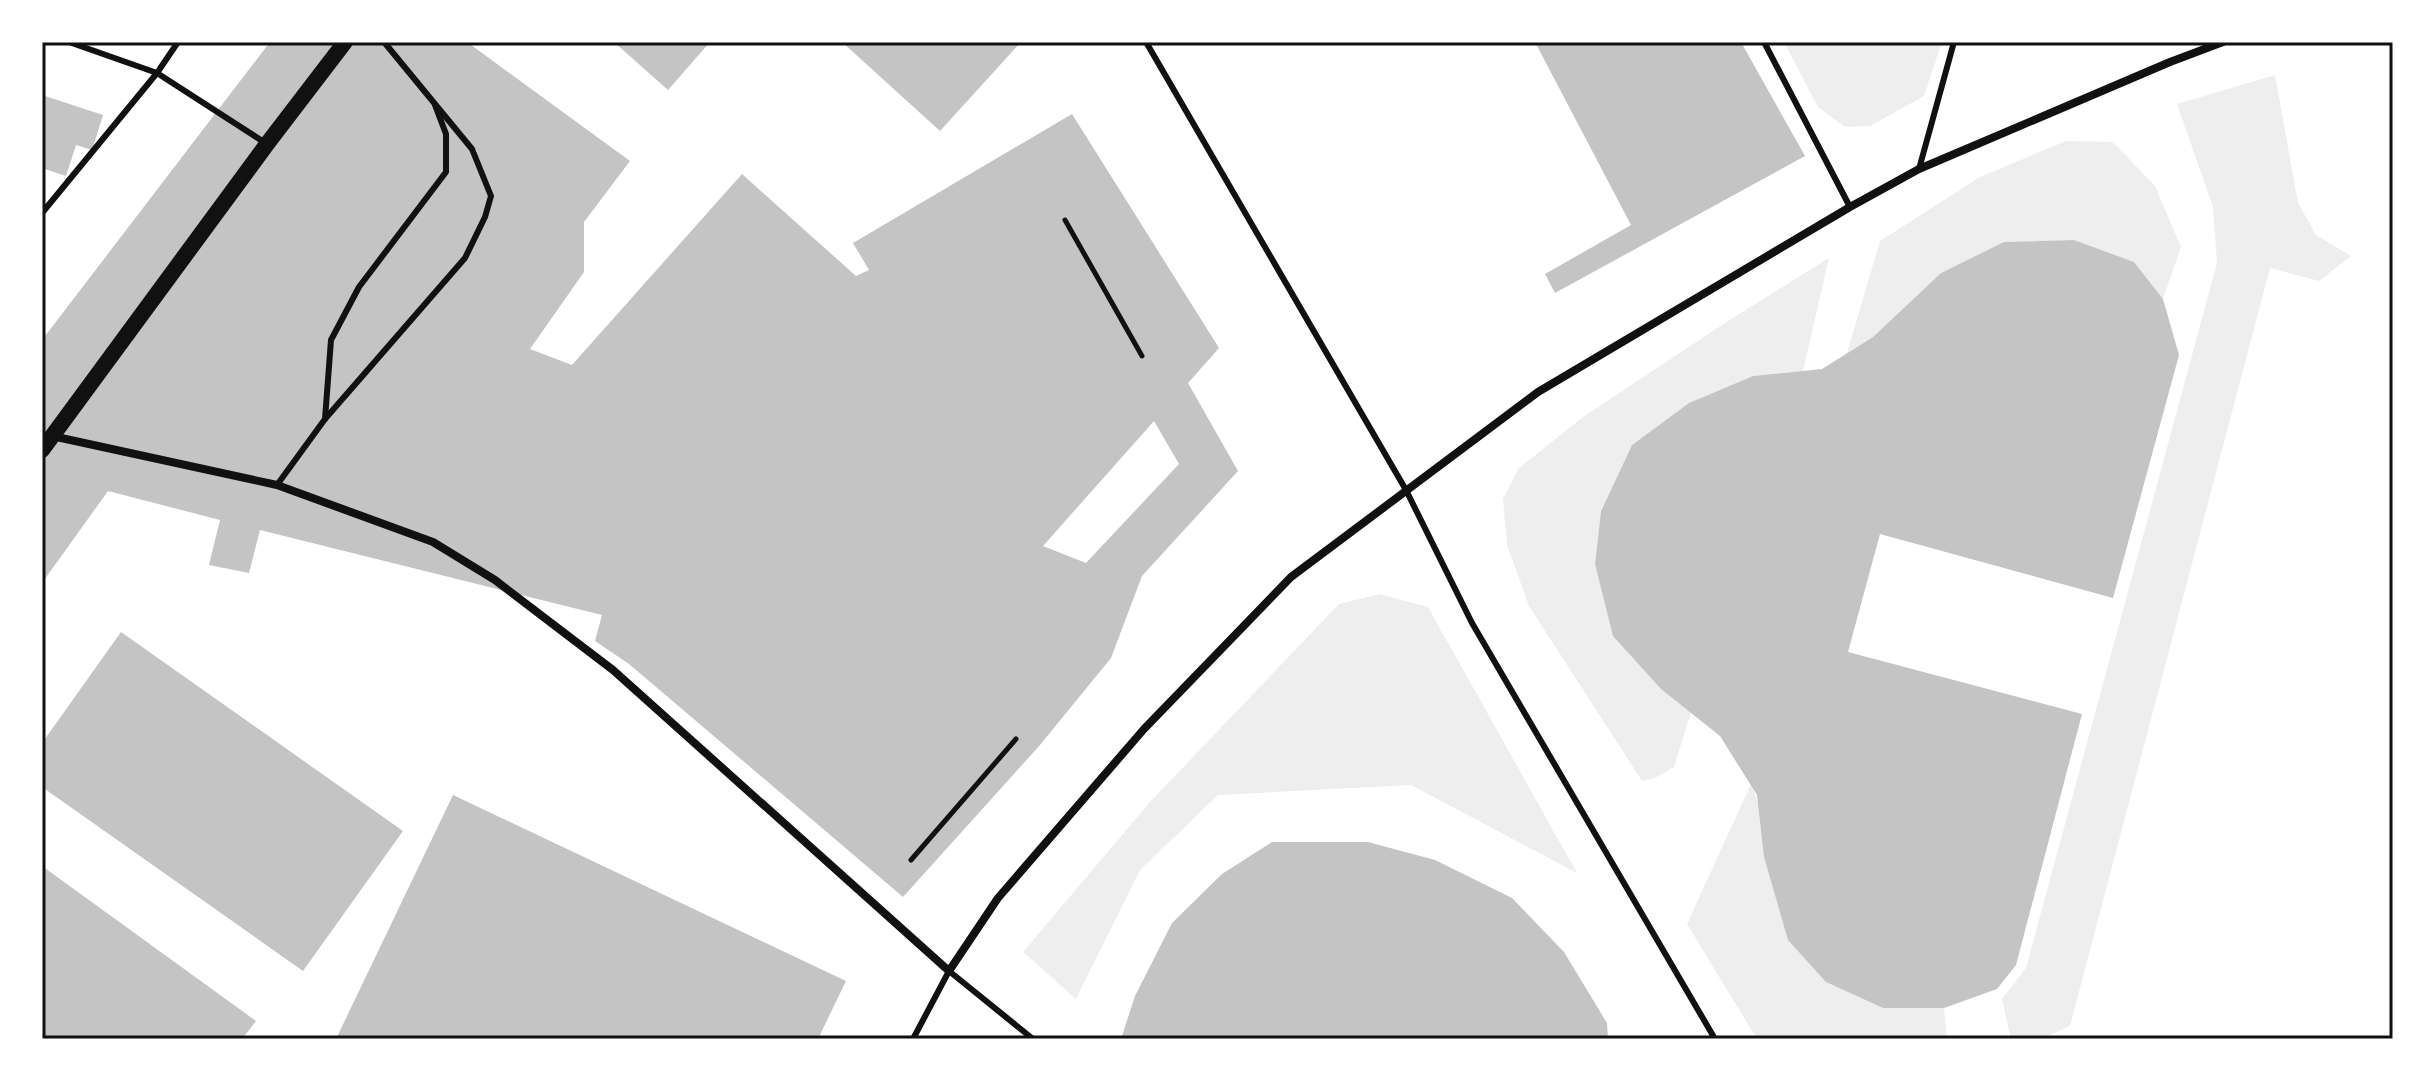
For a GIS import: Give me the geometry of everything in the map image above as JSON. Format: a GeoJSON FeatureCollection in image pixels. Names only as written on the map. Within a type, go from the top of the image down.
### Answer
{"type":"FeatureCollection","features":[{"type":"Feature","properties":{"kind":"main road"},"geometry":{"type":"LineString","coordinates":[[45,440],[345,42]]}},
{"type":"Feature","properties":{"kind":"street"},"geometry":{"type":"LineString","coordinates":[[45,440],[277,485],[433,542],[495,580],[613,670],[949,971],[998,898],[1144,729],[1291,577],[1538,392],[1919,169],[2223,42]]}},
{"type":"Feature","properties":{"kind":"lane"},"geometry":{"type":"LineString","coordinates":[[69,42],[157,73],[267,144]]}},
{"type":"Feature","properties":{"kind":"lane"},"geometry":{"type":"LineString","coordinates":[[42,213],[157,73],[178,42]]}},
{"type":"Feature","properties":{"kind":"lane"},"geometry":{"type":"LineString","coordinates":[[277,485],[325,419],[465,258],[485,217],[491,196],[472,149],[384,42]]}},
{"type":"Feature","properties":{"kind":"lane"},"geometry":{"type":"LineString","coordinates":[[1146,42],[1406,490],[1472,623],[1715,1039]]}},
{"type":"Feature","properties":{"kind":"lane"},"geometry":{"type":"LineString","coordinates":[[1764,42],[1850,207]]}},
{"type":"Feature","properties":{"kind":"lane"},"geometry":{"type":"LineString","coordinates":[[1919,169],[1954,42]]}},
{"type":"Feature","properties":{"kind":"lane"},"geometry":{"type":"LineString","coordinates":[[325,419],[331,340],[359,287],[446,172],[446,134],[433,98]]}},
{"type":"Feature","properties":{"kind":"lane"},"geometry":{"type":"LineString","coordinates":[[913,1039],[949,971],[1033,1039]]}},
{"type":"Feature","properties":{"kind":"path"},"geometry":{"type":"LineString","coordinates":[[1065,220],[1142,356]]}},
{"type":"Feature","properties":{"kind":"path"},"geometry":{"type":"LineString","coordinates":[[911,860],[1016,739]]}},
{"type":"Feature","properties":{"kind":"shaded area"},"geometry":{"type":"Polygon","coordinates":[[[1784,42],[1942,42],[1924,96],[1870,126],[1845,127],[1818,107],[1784,42]]]}},
{"type":"Feature","properties":{"kind":"shaded area"},"geometry":{"type":"Polygon","coordinates":[[[2275,75],[2298,203],[2316,235],[2351,256],[2319,281],[2270,268],[2070,1026],[2040,1039],[2011,1039],[2002,999],[2026,968],[2217,263],[2213,207],[2177,104],[2275,75]]]}},
{"type":"Feature","properties":{"kind":"shaded area"},"geometry":{"type":"Polygon","coordinates":[[[2066,141],[2113,142],[2155,186],[2181,247],[2163,299],[2134,262],[2074,240],[2004,242],[1941,273],[1873,337],[1847,353],[1880,241],[1980,177],[2066,141]]]}},
{"type":"Feature","properties":{"kind":"shaded area"},"geometry":{"type":"Polygon","coordinates":[[[1829,258],[1803,371],[1753,376],[1689,403],[1632,445],[1601,510],[1595,564],[1691,712],[1674,767],[1655,778],[1642,781],[1529,606],[1507,545],[1503,499],[1518,469],[1583,417],[1829,258]]]}},
{"type":"Feature","properties":{"kind":"shaded area"},"geometry":{"type":"Polygon","coordinates":[[[1379,594],[1428,607],[1577,873],[1411,785],[1218,795],[1140,870],[1076,999],[1023,952],[1150,802],[1339,604],[1379,594]]]}},
{"type":"Feature","properties":{"kind":"shaded area"},"geometry":{"type":"Polygon","coordinates":[[[1751,784],[1826,982],[1883,1008],[1944,1008],[1947,1039],[1757,1039],[1687,924],[1751,784]]]}},
{"type":"Feature","properties":{"kind":"building"},"geometry":{"type":"Polygon","coordinates":[[[270,42],[467,42],[630,161],[584,222],[584,272],[530,349],[572,365],[742,174],[856,276],[869,270],[853,243],[1072,114],[1219,348],[1188,383],[1238,471],[1142,576],[1111,658],[1040,745],[903,897],[629,664],[595,641],[602,615],[260,530],[249,573],[209,565],[220,520],[108,491],[42,583],[42,340],[270,42]],[[1154,421],[1043,546],[1086,563],[1179,464],[1154,421]]]}},
{"type":"Feature","properties":{"kind":"building"},"geometry":{"type":"Polygon","coordinates":[[[614,42],[710,42],[668,90],[614,42]]]}},
{"type":"Feature","properties":{"kind":"building"},"geometry":{"type":"Polygon","coordinates":[[[842,42],[1021,42],[940,131],[842,42]]]}},
{"type":"Feature","properties":{"kind":"building"},"geometry":{"type":"Polygon","coordinates":[[[1535,42],[1741,42],[1805,156],[1555,293],[1545,274],[1631,225],[1535,42]]]}},
{"type":"Feature","properties":{"kind":"building"},"geometry":{"type":"Polygon","coordinates":[[[42,95],[103,115],[92,150],[76,145],[66,176],[42,168],[42,95]]]}},
{"type":"Feature","properties":{"kind":"building"},"geometry":{"type":"Polygon","coordinates":[[[2074,240],[2134,262],[2163,299],[2179,355],[2113,598],[1880,534],[1848,652],[2082,714],[2016,965],[1997,989],[1944,1008],[1883,1008],[1826,982],[1788,940],[1764,857],[1757,795],[1720,736],[1661,689],[1613,636],[1595,564],[1601,511],[1632,445],[1689,403],[1753,376],[1822,369],[1873,337],[1941,273],[2004,242],[2074,240]]]}},
{"type":"Feature","properties":{"kind":"building"},"geometry":{"type":"Polygon","coordinates":[[[121,632],[403,831],[303,971],[42,787],[42,743],[121,632]]]}},
{"type":"Feature","properties":{"kind":"building"},"geometry":{"type":"Polygon","coordinates":[[[453,795],[846,981],[818,1039],[336,1039],[453,795]]]}},
{"type":"Feature","properties":{"kind":"building"},"geometry":{"type":"Polygon","coordinates":[[[1272,842],[1368,842],[1435,860],[1512,898],[1564,952],[1607,1023],[1608,1039],[1121,1039],[1135,996],[1172,923],[1222,874],[1272,842]]]}},
{"type":"Feature","properties":{"kind":"building"},"geometry":{"type":"Polygon","coordinates":[[[42,866],[256,1021],[242,1039],[42,1039],[42,866]]]}}]}
